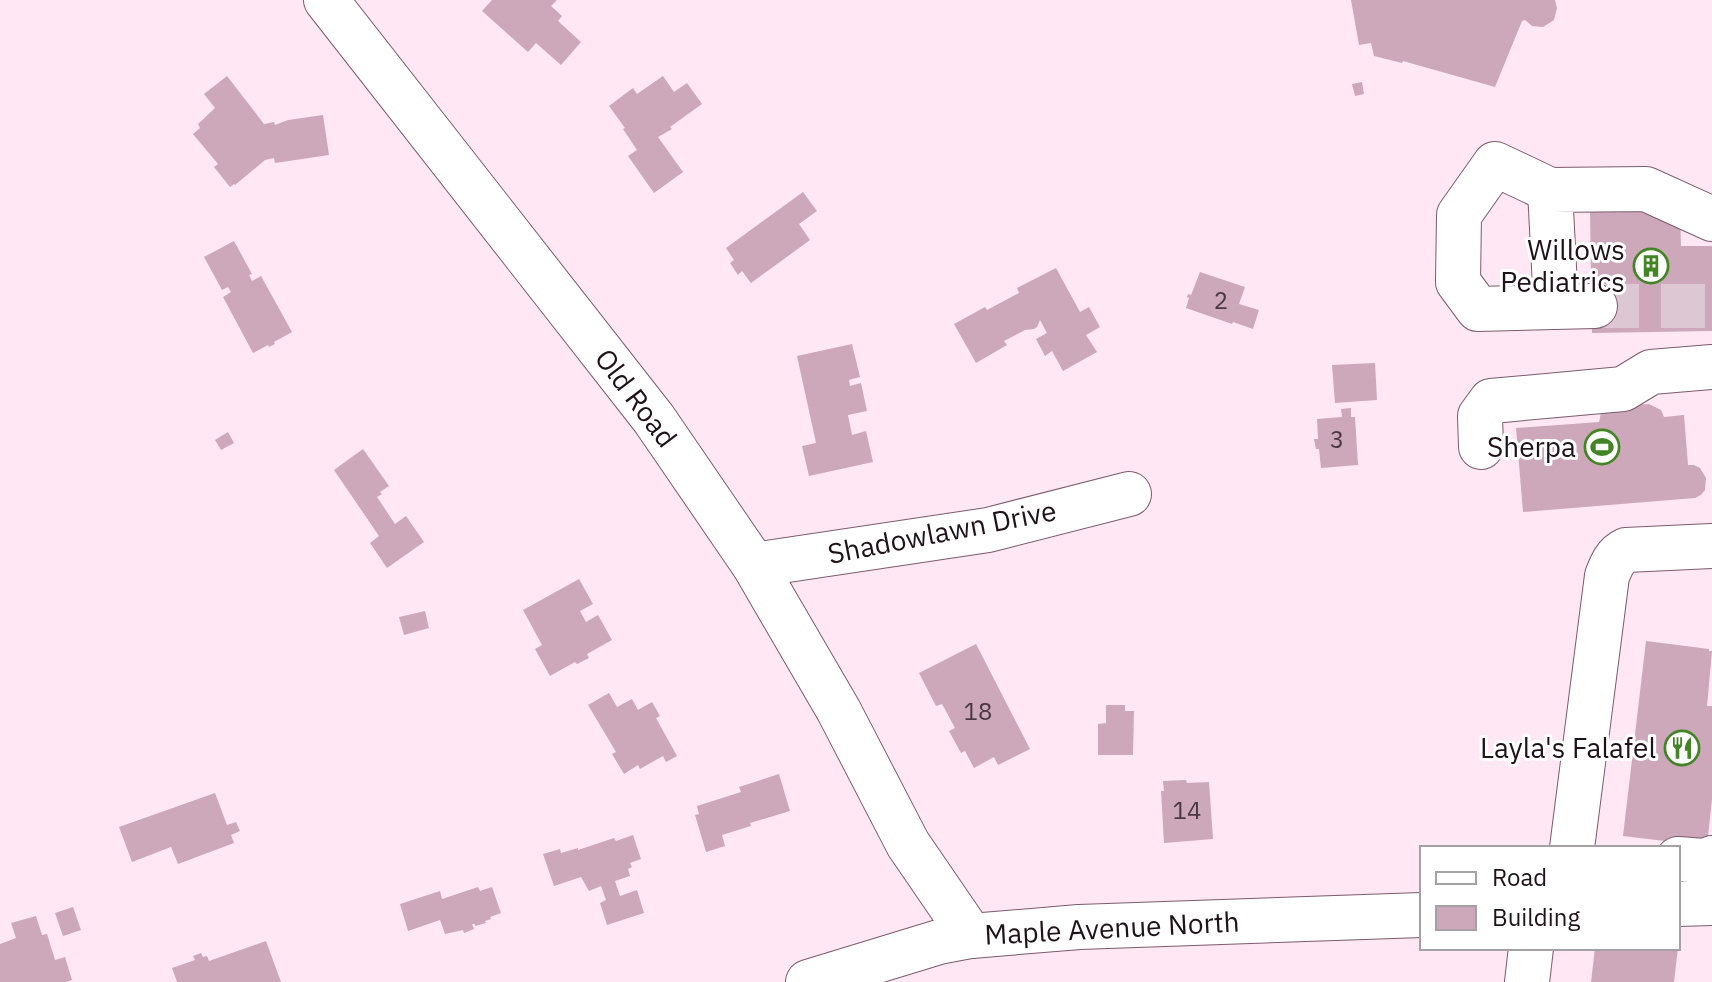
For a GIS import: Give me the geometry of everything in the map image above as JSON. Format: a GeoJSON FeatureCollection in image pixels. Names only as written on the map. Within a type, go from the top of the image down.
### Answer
{"type":"FeatureCollection","features":[{"type":"Feature","properties":{"kind":"street","name":"Old Road"},"geometry":{"type":"LineString","coordinates":[[326,0],[654,419],[754,565],[839,711],[899,828],[971,936]]}},
{"type":"Feature","properties":{"kind":"street"},"geometry":{"type":"LineString","coordinates":[[1550,190],[1575,306],[1478,309],[1458,282],[1459,215],[1495,164],[1550,190],[1646,189],[1712,219]]}},
{"type":"Feature","properties":{"kind":"street"},"geometry":{"type":"LineString","coordinates":[[1481,447],[1480,416],[1491,401],[1623,389],[1651,372],[1712,367]]}},
{"type":"Feature","properties":{"kind":"street","name":"Shadowlawn Drive"},"geometry":{"type":"LineString","coordinates":[[754,565],[988,530],[1129,494]]}},
{"type":"Feature","properties":{"kind":"street"},"geometry":{"type":"LineString","coordinates":[[1576,846],[1607,576],[1616,557],[1626,550],[1712,546]]}},
{"type":"Feature","properties":{"kind":"street","name":"Old Road"},"geometry":{"type":"LineString","coordinates":[[899,828],[905,844],[917,914],[919,949]]}},
{"type":"Feature","properties":{"kind":"street"},"geometry":{"type":"LineString","coordinates":[[1680,859],[1704,861],[1712,858]]}},
{"type":"Feature","properties":{"kind":"street"},"geometry":{"type":"LineString","coordinates":[[1680,904],[1712,903]]}},
{"type":"Feature","properties":{"kind":"street","name":"Maple Avenue North"},"geometry":{"type":"LineString","coordinates":[[808,982],[939,942],[971,936],[1079,927],[1420,915]]}},
{"type":"Feature","properties":{"kind":"street"},"geometry":{"type":"LineString","coordinates":[[1527,982],[1531,950]]}},
{"type":"Feature","properties":{"kind":"building"},"geometry":{"type":"Polygon","coordinates":[[[492,0],[557,0],[551,6],[562,16],[558,21],[581,42],[561,65],[536,43],[528,52],[482,11],[492,0]]]}},
{"type":"Feature","properties":{"kind":"building"},"geometry":{"type":"Polygon","coordinates":[[[1351,0],[1555,0],[1557,8],[1554,20],[1543,27],[1522,21],[1495,87],[1374,56],[1371,43],[1359,45],[1351,0]]]}},
{"type":"Feature","properties":{"kind":"building"},"geometry":{"type":"Polygon","coordinates":[[[227,76],[264,124],[274,122],[275,125],[323,115],[329,155],[275,163],[274,158],[265,160],[230,187],[214,167],[218,164],[193,134],[200,128],[198,124],[215,108],[204,94],[227,76]]]}},
{"type":"Feature","properties":{"kind":"building"},"geometry":{"type":"Polygon","coordinates":[[[663,76],[674,92],[687,83],[702,104],[658,137],[683,172],[654,193],[628,156],[637,150],[609,106],[633,88],[637,94],[663,76]]]}},
{"type":"Feature","properties":{"kind":"building"},"geometry":{"type":"Polygon","coordinates":[[[1362,82],[1364,94],[1355,96],[1352,84],[1362,82]]]}},
{"type":"Feature","properties":{"kind":"building"},"geometry":{"type":"Polygon","coordinates":[[[803,192],[817,211],[799,224],[810,240],[751,283],[742,271],[738,275],[730,263],[734,260],[726,248],[803,192]]]}},
{"type":"Feature","properties":{"kind":"building","name":"Willows Pediatrics"},"geometry":{"type":"Polygon","coordinates":[[[1680,210],[1681,246],[1712,246],[1712,331],[1592,333],[1590,212],[1680,210]]]}},
{"type":"Feature","properties":{"kind":"building"},"geometry":{"type":"Polygon","coordinates":[[[234,241],[252,274],[249,275],[252,281],[261,276],[292,332],[275,344],[253,353],[223,297],[231,292],[228,287],[222,290],[204,257],[234,241]]]}},
{"type":"Feature","properties":{"kind":"building"},"geometry":{"type":"Polygon","coordinates":[[[1056,268],[1080,312],[1089,307],[1100,327],[1086,335],[1097,352],[1063,371],[1052,351],[1045,356],[1036,339],[1047,333],[1040,320],[1037,327],[1004,341],[1007,345],[976,363],[954,324],[1019,293],[1017,288],[1056,268]]]}},
{"type":"Feature","properties":{"kind":"building"},"geometry":{"type":"Polygon","coordinates":[[[1200,272],[1245,287],[1239,304],[1259,310],[1253,329],[1186,308],[1188,294],[1191,295],[1200,272]]]}},
{"type":"Feature","properties":{"kind":"building"},"geometry":{"type":"Polygon","coordinates":[[[852,344],[860,377],[849,380],[850,386],[861,383],[867,411],[848,415],[852,435],[866,431],[873,462],[809,476],[802,446],[816,443],[797,356],[852,344]]]}},
{"type":"Feature","properties":{"kind":"building"},"geometry":{"type":"Polygon","coordinates":[[[1375,363],[1377,400],[1335,403],[1332,365],[1375,363]]]}},
{"type":"Feature","properties":{"kind":"building","name":"Sherpa"},"geometry":{"type":"Polygon","coordinates":[[[1649,404],[1661,410],[1664,417],[1684,415],[1688,465],[1700,468],[1706,478],[1705,490],[1701,495],[1695,498],[1523,512],[1516,428],[1599,422],[1605,409],[1649,404]]]}},
{"type":"Feature","properties":{"kind":"building"},"geometry":{"type":"Polygon","coordinates":[[[1351,408],[1351,417],[1355,417],[1358,465],[1321,468],[1319,449],[1316,449],[1314,439],[1318,439],[1317,419],[1342,417],[1341,409],[1351,408]]]}},
{"type":"Feature","properties":{"kind":"building"},"geometry":{"type":"Polygon","coordinates":[[[228,432],[234,443],[221,450],[215,440],[228,432]]]}},
{"type":"Feature","properties":{"kind":"building"},"geometry":{"type":"Polygon","coordinates":[[[363,449],[389,486],[377,497],[395,524],[406,516],[424,542],[387,568],[370,543],[379,536],[334,470],[363,449]]]}},
{"type":"Feature","properties":{"kind":"building"},"geometry":{"type":"Polygon","coordinates":[[[579,579],[593,604],[580,611],[586,622],[598,615],[612,640],[587,654],[589,658],[550,676],[535,649],[542,645],[523,610],[579,579]]]}},
{"type":"Feature","properties":{"kind":"building"},"geometry":{"type":"Polygon","coordinates":[[[425,611],[429,628],[404,635],[399,617],[425,611]]]}},
{"type":"Feature","properties":{"kind":"building"},"geometry":{"type":"Polygon","coordinates":[[[1646,641],[1712,651],[1707,706],[1712,706],[1712,799],[1707,846],[1623,836],[1646,641]]]}},
{"type":"Feature","properties":{"kind":"building"},"geometry":{"type":"Polygon","coordinates":[[[976,644],[1030,749],[998,765],[994,757],[974,768],[949,731],[955,728],[942,704],[936,706],[919,673],[976,644]]]}},
{"type":"Feature","properties":{"kind":"building"},"geometry":{"type":"Polygon","coordinates":[[[609,693],[617,707],[632,699],[638,710],[652,702],[660,716],[656,718],[677,756],[666,762],[663,756],[624,774],[612,754],[616,752],[588,705],[609,693]]]}},
{"type":"Feature","properties":{"kind":"building"},"geometry":{"type":"Polygon","coordinates":[[[1106,705],[1125,705],[1125,711],[1134,711],[1133,755],[1098,755],[1098,724],[1106,723],[1106,705]]]}},
{"type":"Feature","properties":{"kind":"building"},"geometry":{"type":"Polygon","coordinates":[[[779,774],[790,811],[722,835],[725,846],[706,852],[695,815],[699,814],[697,806],[741,792],[739,787],[779,774]]]}},
{"type":"Feature","properties":{"kind":"building"},"geometry":{"type":"Polygon","coordinates":[[[1186,780],[1187,783],[1209,782],[1213,839],[1164,843],[1163,781],[1186,780]]]}},
{"type":"Feature","properties":{"kind":"building"},"geometry":{"type":"Polygon","coordinates":[[[215,793],[227,825],[236,822],[240,831],[231,835],[234,843],[178,864],[171,847],[132,862],[119,827],[215,793]]]}},
{"type":"Feature","properties":{"kind":"building"},"geometry":{"type":"Polygon","coordinates":[[[633,835],[641,859],[630,863],[630,876],[615,881],[620,896],[637,890],[644,913],[607,925],[600,903],[606,900],[601,886],[589,891],[581,877],[554,886],[543,854],[560,849],[561,853],[578,850],[633,835]]]}},
{"type":"Feature","properties":{"kind":"building"},"geometry":{"type":"Polygon","coordinates":[[[478,887],[480,891],[492,887],[501,913],[490,917],[486,923],[472,924],[474,929],[464,933],[463,930],[445,934],[440,920],[408,931],[400,904],[440,891],[442,899],[478,887]]]}},
{"type":"Feature","properties":{"kind":"building"},"geometry":{"type":"Polygon","coordinates":[[[73,907],[81,930],[63,936],[55,913],[73,907]]]}},
{"type":"Feature","properties":{"kind":"building"},"geometry":{"type":"Polygon","coordinates":[[[36,916],[42,935],[47,934],[55,960],[65,957],[72,980],[0,982],[0,944],[16,938],[11,923],[36,916]]]}},
{"type":"Feature","properties":{"kind":"building"},"geometry":{"type":"Polygon","coordinates":[[[266,941],[281,982],[177,982],[172,968],[195,960],[193,956],[201,953],[209,961],[266,941]]]}},
{"type":"Feature","properties":{"kind":"building"},"geometry":{"type":"Polygon","coordinates":[[[1595,950],[1678,950],[1674,982],[1591,982],[1595,950]]]}},
{"type":"Feature","properties":{"kind":"tunnel"},"geometry":{"type":"LineString","coordinates":[[1595,306],[1712,306]]}},
{"type":"Feature","properties":{"kind":"place","name":"Willows Pediatrics"},"geometry":{"type":"Point","coordinates":[1651,266]}},
{"type":"Feature","properties":{"kind":"place","name":"Sherpa"},"geometry":{"type":"Point","coordinates":[1602,447]}},
{"type":"Feature","properties":{"kind":"place","name":"Layla's Falafel"},"geometry":{"type":"Point","coordinates":[1682,748]}}]}
